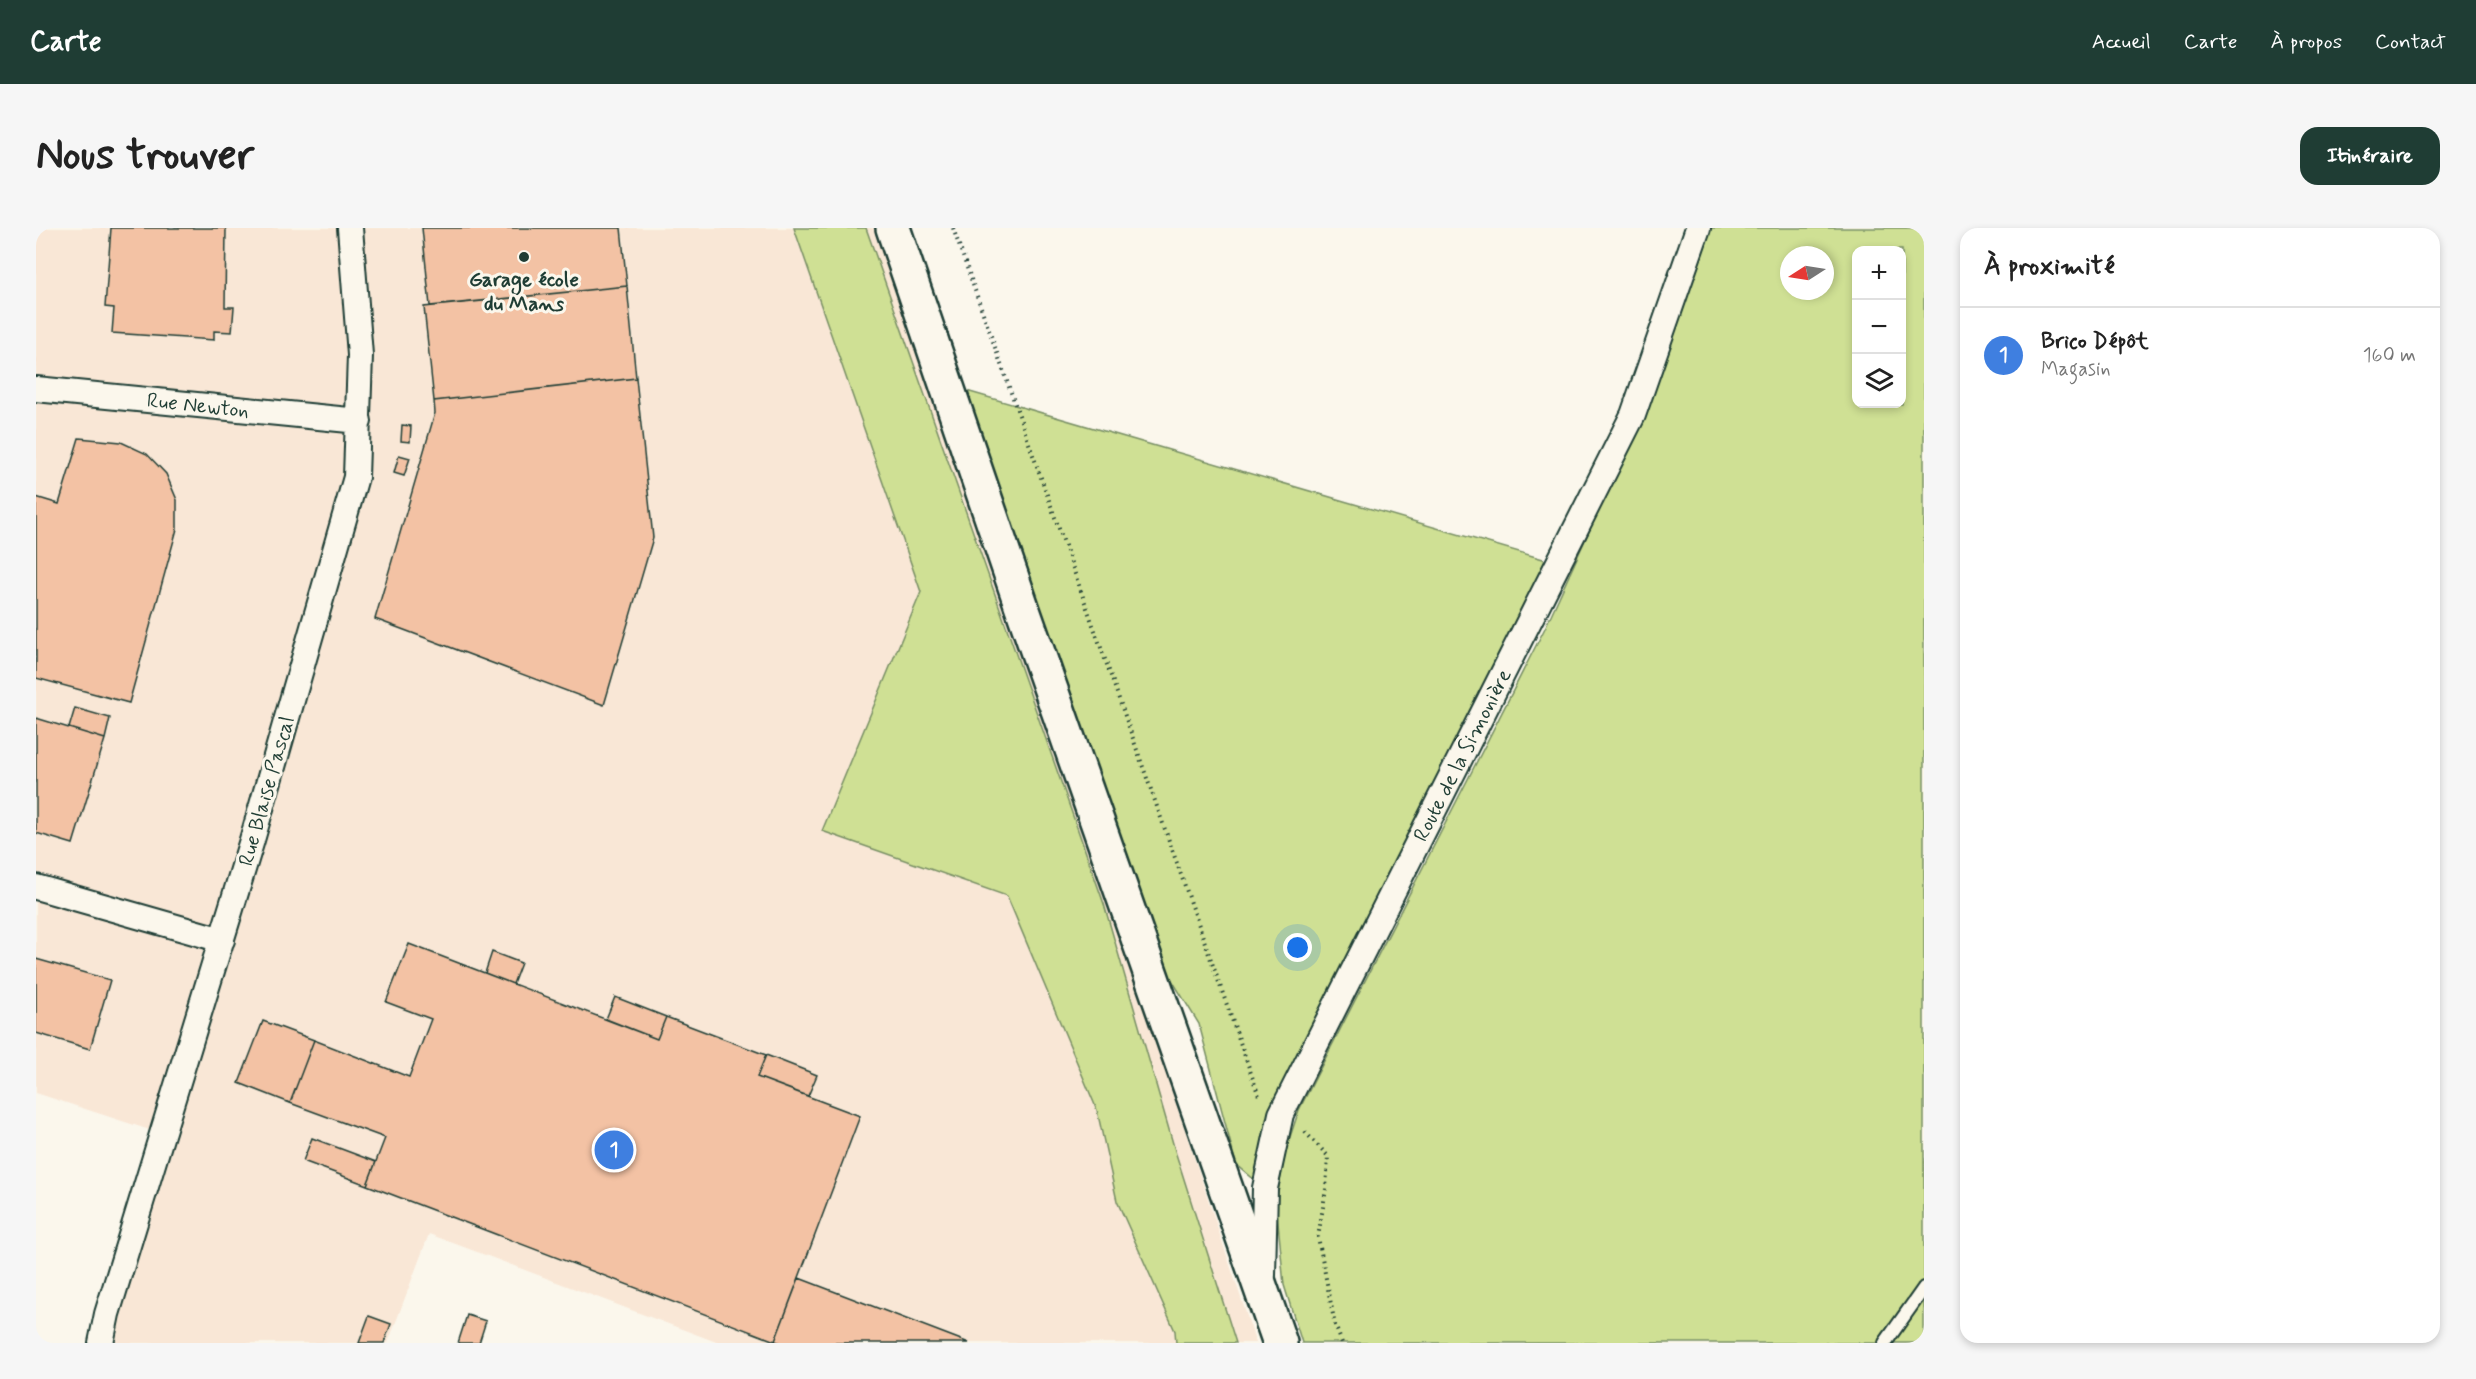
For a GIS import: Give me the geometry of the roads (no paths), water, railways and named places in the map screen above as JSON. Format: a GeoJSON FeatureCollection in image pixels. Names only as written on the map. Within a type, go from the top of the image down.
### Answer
{"type":"FeatureCollection","features":[{"type":"Feature","properties":{"kind":"main road"},"geometry":{"type":"LineString","coordinates":[[893,228],[1023,610],[1263,1289],[1280,1343]]}},
{"type":"Feature","properties":{"kind":"street","name":"Rue Blaise Pascal"},"geometry":{"type":"LineString","coordinates":[[101,1343],[107,1314],[222,939],[356,477],[360,355],[350,228]]}},
{"type":"Feature","properties":{"kind":"street","name":"Route de la Simonière"},"geometry":{"type":"LineString","coordinates":[[1263,1289],[1262,1232],[1265,1188],[1281,1114],[1633,415],[1698,228]]}},
{"type":"Feature","properties":{"kind":"street","name":"Rue Newton"},"geometry":{"type":"LineString","coordinates":[[36,389],[359,422]]}},
{"type":"Feature","properties":{"kind":"street"},"geometry":{"type":"LineString","coordinates":[[36,887],[222,939]]}},
{"type":"Feature","properties":{"kind":"lane"},"geometry":{"type":"LineString","coordinates":[[1885,1343],[1924,1288]]}},
{"type":"Feature","properties":{"kind":"place","name":"Garage école du Mans"},"geometry":{"type":"Point","coordinates":[524,257]}},
{"type":"Feature","properties":{"kind":"place","name":"Brico Dépôt"},"geometry":{"type":"Point","coordinates":[614,1150]}}]}
